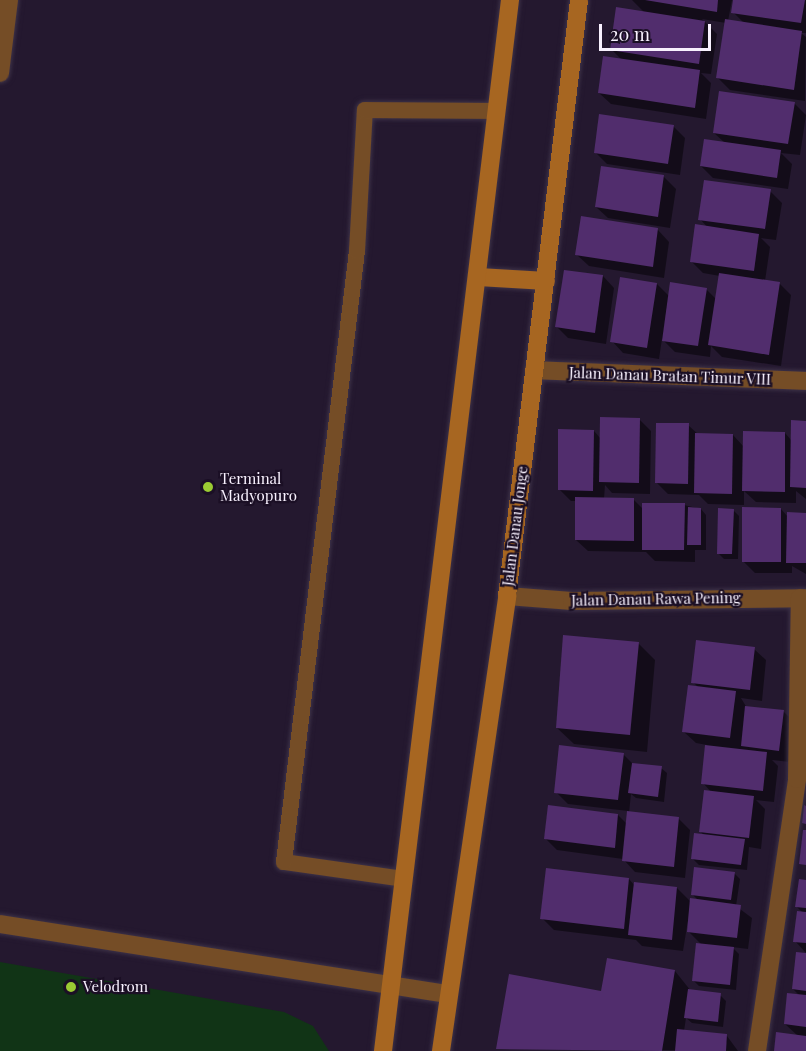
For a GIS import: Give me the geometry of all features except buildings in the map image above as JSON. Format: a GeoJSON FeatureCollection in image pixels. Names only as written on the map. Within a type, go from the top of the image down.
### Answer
{"type":"FeatureCollection","features":[{"type":"Feature","properties":{"kind":"main road"},"geometry":{"type":"LineString","coordinates":[[383,1051],[393,987],[404,879],[479,277],[510,0]]}},
{"type":"Feature","properties":{"kind":"main road","name":"Jalan Danau Jonge"},"geometry":{"type":"LineString","coordinates":[[441,1051],[507,596],[579,0]]}},
{"type":"Feature","properties":{"kind":"main road"},"geometry":{"type":"LineString","coordinates":[[479,277],[546,281]]}},
{"type":"Feature","properties":{"kind":"street"},"geometry":{"type":"LineString","coordinates":[[0,73],[9,0]]}},
{"type":"Feature","properties":{"kind":"street","name":"Jalan Danau Bratan Timur VIII"},"geometry":{"type":"LineString","coordinates":[[534,370],[806,381]]}},
{"type":"Feature","properties":{"kind":"street","name":"Jalan Danau Rawa Pening"},"geometry":{"type":"LineString","coordinates":[[507,596],[572,601],[803,598]]}},
{"type":"Feature","properties":{"kind":"street"},"geometry":{"type":"LineString","coordinates":[[757,1051],[802,779],[803,598]]}},
{"type":"Feature","properties":{"kind":"street"},"geometry":{"type":"LineString","coordinates":[[0,924],[449,994]]}},
{"type":"Feature","properties":{"kind":"lane"},"geometry":{"type":"LineString","coordinates":[[404,879],[284,862],[357,251],[364,110],[496,111]]}},
{"type":"Feature","properties":{"kind":"green space","name":"Velodrom"},"geometry":{"type":"Polygon","coordinates":[[[0,962],[284,1012],[313,1026],[329,1051],[0,1051],[0,962]]]}},
{"type":"Feature","properties":{"kind":"place","name":"Terminal Madyopuro"},"geometry":{"type":"Point","coordinates":[208,487]}},
{"type":"Feature","properties":{"kind":"place","name":"Velodrom"},"geometry":{"type":"Point","coordinates":[71,987]}}]}
